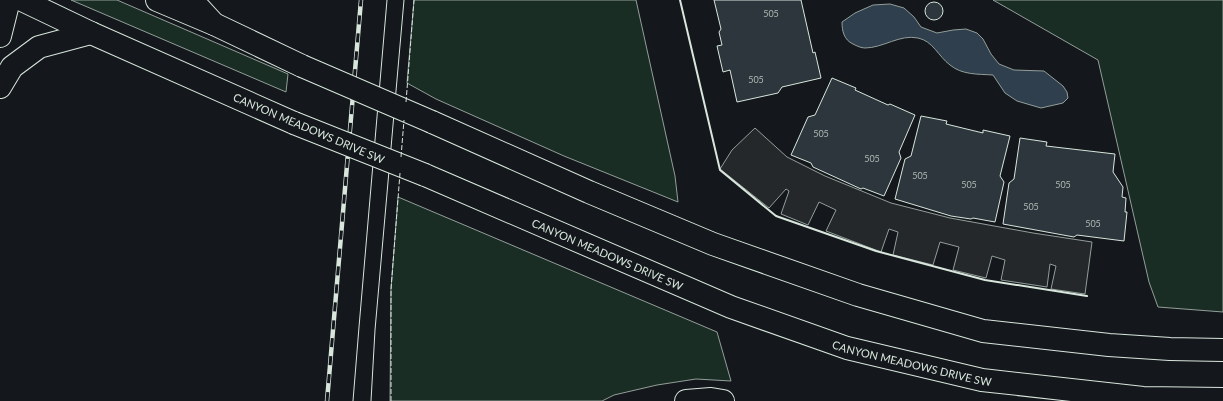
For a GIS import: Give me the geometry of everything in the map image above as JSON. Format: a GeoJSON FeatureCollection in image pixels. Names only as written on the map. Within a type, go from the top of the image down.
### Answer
{"type":"FeatureCollection","features":[{"type":"Feature","properties":{"kind":"main road"},"geometry":{"type":"LineString","coordinates":[[0,36],[10,0]]}},
{"type":"Feature","properties":{"kind":"main road","name":"CANYON MEADOWS DRIVE SW"},"geometry":{"type":"LineString","coordinates":[[22,0],[91,33],[294,123],[425,176],[731,307],[847,348],[982,380],[1143,398],[1223,399]]}},
{"type":"Feature","properties":{"kind":"main road"},"geometry":{"type":"LineString","coordinates":[[157,0],[214,24],[302,66],[589,192],[713,244],[858,295],[983,331],[1109,345],[1170,349],[1223,350]]}},
{"type":"Feature","properties":{"kind":"main road"},"geometry":{"type":"LineString","coordinates":[[192,0],[214,24]]}},
{"type":"Feature","properties":{"kind":"main road"},"geometry":{"type":"LineString","coordinates":[[0,87],[12,67],[39,47],[91,33]]}},
{"type":"Feature","properties":{"kind":"main road"},"geometry":{"type":"LineString","coordinates":[[686,401],[711,398],[723,401]]}},
{"type":"Feature","properties":{"kind":"green space"},"geometry":{"type":"Polygon","coordinates":[[[71,0],[117,0],[288,74],[286,92],[71,0]]]}},
{"type":"Feature","properties":{"kind":"green space"},"geometry":{"type":"Polygon","coordinates":[[[414,0],[636,0],[675,176],[678,202],[564,156],[436,99],[407,83],[414,0]]]}},
{"type":"Feature","properties":{"kind":"green space"},"geometry":{"type":"Polygon","coordinates":[[[993,0],[1223,0],[1223,312],[1158,307],[1149,282],[1098,60],[993,0]]]}},
{"type":"Feature","properties":{"kind":"green space"},"geometry":{"type":"Polygon","coordinates":[[[398,197],[717,332],[731,381],[696,379],[657,385],[614,395],[602,401],[390,401],[391,289],[398,197]]]}},
{"type":"Feature","properties":{"kind":"shaded area"},"geometry":{"type":"Polygon","coordinates":[[[755,128],[787,157],[825,176],[891,203],[950,218],[1092,242],[1085,294],[1051,289],[1056,266],[1050,264],[1047,287],[1001,280],[1005,260],[992,256],[986,278],[953,270],[959,247],[940,242],[933,265],[893,255],[898,232],[889,229],[881,252],[826,231],[836,210],[819,202],[808,225],[781,214],[789,191],[786,189],[769,208],[720,169],[732,150],[755,128]]]}},
{"type":"Feature","properties":{"kind":"water"},"geometry":{"type":"Polygon","coordinates":[[[890,4],[904,8],[914,17],[921,27],[937,33],[966,29],[977,33],[983,39],[991,54],[999,64],[1014,70],[1044,71],[1063,86],[1067,92],[1068,98],[1063,103],[1041,108],[1017,101],[1005,93],[993,75],[960,71],[946,61],[928,42],[918,38],[911,37],[898,39],[878,46],[865,48],[862,48],[847,40],[843,32],[842,22],[855,13],[873,5],[890,4]]]}},
{"type":"Feature","properties":{"kind":"building"},"geometry":{"type":"Polygon","coordinates":[[[714,0],[801,0],[813,53],[815,52],[821,78],[782,87],[778,93],[737,102],[730,70],[723,72],[717,46],[722,45],[719,32],[721,29],[714,0]]]}},
{"type":"Feature","properties":{"kind":"building"},"geometry":{"type":"Polygon","coordinates":[[[934,2],[940,5],[943,11],[940,17],[934,20],[928,17],[925,11],[928,5],[934,2]]]}},
{"type":"Feature","properties":{"kind":"building"},"geometry":{"type":"Polygon","coordinates":[[[832,78],[856,88],[855,90],[888,105],[890,104],[915,115],[899,152],[901,158],[884,196],[863,188],[861,189],[813,167],[811,163],[791,155],[808,117],[815,115],[832,78]]]}},
{"type":"Feature","properties":{"kind":"building"},"geometry":{"type":"Polygon","coordinates":[[[921,116],[947,121],[946,124],[983,133],[983,130],[1010,136],[1000,176],[1004,182],[995,222],[951,216],[895,199],[905,159],[911,156],[921,116]]]}},
{"type":"Feature","properties":{"kind":"building"},"geometry":{"type":"Polygon","coordinates":[[[1020,138],[1047,142],[1046,146],[1115,154],[1113,172],[1123,187],[1122,197],[1126,198],[1125,212],[1127,212],[1124,241],[1077,235],[1074,237],[1003,224],[1009,183],[1014,179],[1020,138]]]}},
{"type":"Feature","properties":{"kind":"tram line"},"geometry":{"type":"LineString","coordinates":[[353,401],[387,0]]}},
{"type":"Feature","properties":{"kind":"tram line"},"geometry":{"type":"LineString","coordinates":[[371,401],[375,330],[404,0]]}},
{"type":"Feature","properties":{"kind":"railway"},"geometry":{"type":"LineString","coordinates":[[327,401],[361,0]]}},
{"type":"Feature","properties":{"kind":"fence"},"geometry":{"type":"LineString","coordinates":[[406,102],[414,0]]}},
{"type":"Feature","properties":{"kind":"fence"},"geometry":{"type":"LineString","coordinates":[[401,157],[404,120]]}},
{"type":"Feature","properties":{"kind":"fence"},"geometry":{"type":"LineString","coordinates":[[391,401],[391,289],[400,173]]}},
{"type":"Feature","properties":{"kind":"wall"},"geometry":{"type":"LineString","coordinates":[[680,0],[720,170],[776,216],[876,251],[985,280],[1087,296]]}}]}
